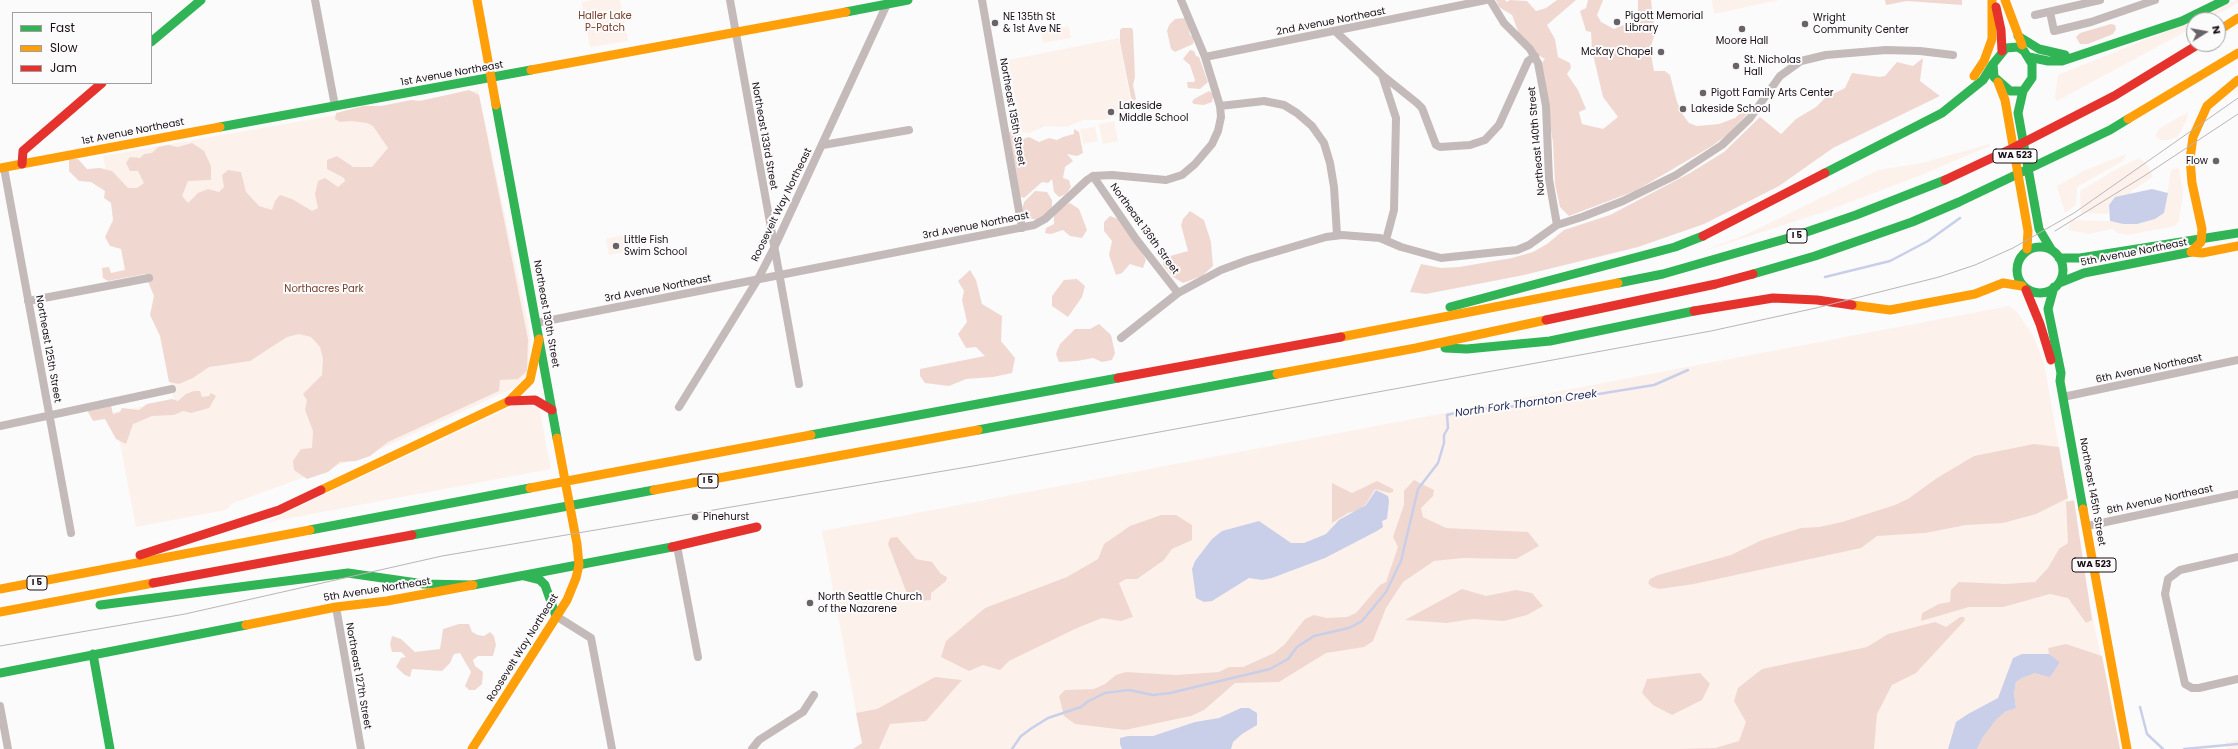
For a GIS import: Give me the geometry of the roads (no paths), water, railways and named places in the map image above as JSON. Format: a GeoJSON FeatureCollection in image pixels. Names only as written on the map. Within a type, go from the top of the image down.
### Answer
{"type":"FeatureCollection","features":[{"type":"Feature","properties":{"kind":"main road"},"geometry":{"type":"LineString","coordinates":[[152,41],[201,0]]}},
{"type":"Feature","properties":{"kind":"main road","name":"Northeast 130th Street"},"geometry":{"type":"LineString","coordinates":[[477,0],[558,448],[579,554]]}},
{"type":"Feature","properties":{"kind":"main road","name":"1st Avenue Northeast"},"geometry":{"type":"LineString","coordinates":[[2,168],[491,78],[888,2],[908,0]]}},
{"type":"Feature","properties":{"kind":"main road"},"geometry":{"type":"LineString","coordinates":[[1993,0],[2001,30],[2002,51]]}},
{"type":"Feature","properties":{"kind":"main road"},"geometry":{"type":"LineString","coordinates":[[1962,98],[1984,61],[1992,39],[1993,0]]}},
{"type":"Feature","properties":{"kind":"main road","name":"WA 523"},"geometry":{"type":"LineString","coordinates":[[2005,0],[2033,72],[2029,84],[2021,95],[2018,113],[2039,229],[2051,249]]}},
{"type":"Feature","properties":{"kind":"main road"},"geometry":{"type":"LineString","coordinates":[[1361,333],[1553,278],[1675,247],[1720,227],[1912,130],[1942,113],[1983,80],[2002,51],[2012,47],[2027,54],[2058,62],[2072,56],[2182,21],[2225,0]]}},
{"type":"Feature","properties":{"kind":"main road"},"geometry":{"type":"LineString","coordinates":[[2226,26],[2238,18]]}},
{"type":"Feature","properties":{"kind":"main road"},"geometry":{"type":"LineString","coordinates":[[2018,36],[2039,49],[2072,56]]}},
{"type":"Feature","properties":{"kind":"main road","name":"I 5"},"geometry":{"type":"LineString","coordinates":[[0,589],[704,454],[1361,333],[1663,274],[1760,248],[1831,224],[1919,191],[2023,143],[2114,96],[2186,52]]}},
{"type":"Feature","properties":{"kind":"main road","name":"I 5"},"geometry":{"type":"LineString","coordinates":[[0,612],[1416,348],[1716,284],[1794,262],[1864,239],[1959,202],[2110,130],[2238,53]]}},
{"type":"Feature","properties":{"kind":"main road","name":"WA 523"},"geometry":{"type":"LineString","coordinates":[[1993,64],[1993,72],[2006,107],[2028,232],[2027,249]]}},
{"type":"Feature","properties":{"kind":"main road"},"geometry":{"type":"LineString","coordinates":[[2191,252],[2202,239],[2202,229],[2193,189],[2190,159],[2193,137],[2207,106],[2238,80]]}},
{"type":"Feature","properties":{"kind":"main road"},"geometry":{"type":"LineString","coordinates":[[1997,81],[2010,90],[2021,95]]}},
{"type":"Feature","properties":{"kind":"main road"},"geometry":{"type":"LineString","coordinates":[[22,164],[23,151],[101,84]]}},
{"type":"Feature","properties":{"kind":"main road","name":"5th Avenue Northeast"},"geometry":{"type":"LineString","coordinates":[[2059,258],[2080,258],[2238,233]]}},
{"type":"Feature","properties":{"kind":"main road"},"geometry":{"type":"LineString","coordinates":[[1416,348],[1467,349],[1542,342],[1705,309],[1773,298],[1817,300],[1890,310],[1974,294],[2003,283],[2039,293],[2048,291],[2056,285],[2062,266],[2059,258],[2051,249],[2038,246],[2027,249],[2019,261],[2017,271],[2024,288]]}},
{"type":"Feature","properties":{"kind":"main road","name":"5th Avenue Northeast"},"geometry":{"type":"LineString","coordinates":[[2056,285],[2084,273],[2191,252],[2202,253],[2238,246]]}},
{"type":"Feature","properties":{"kind":"main road","name":"Northeast 145th Street"},"geometry":{"type":"LineString","coordinates":[[2056,285],[2048,309],[2061,373],[2060,381],[2127,749]]}},
{"type":"Feature","properties":{"kind":"main road","name":"Northeast 145th Street"},"geometry":{"type":"LineString","coordinates":[[2024,288],[2044,334],[2054,374],[2060,381]]}},
{"type":"Feature","properties":{"kind":"main road"},"geometry":{"type":"LineString","coordinates":[[74,576],[279,510],[509,401],[523,390],[530,380],[539,339]]}},
{"type":"Feature","properties":{"kind":"main road"},"geometry":{"type":"LineString","coordinates":[[509,401],[535,400],[552,410]]}},
{"type":"Feature","properties":{"kind":"main road","name":"5th Avenue Northeast"},"geometry":{"type":"LineString","coordinates":[[0,673],[336,607],[387,601],[677,546],[757,527]]}},
{"type":"Feature","properties":{"kind":"main road","name":"Roosevelt Way Northeast"},"geometry":{"type":"LineString","coordinates":[[472,749],[556,616],[573,585],[579,564],[579,554]]}},
{"type":"Feature","properties":{"kind":"main road"},"geometry":{"type":"LineString","coordinates":[[92,606],[348,573],[424,584],[472,584]]}},
{"type":"Feature","properties":{"kind":"main road"},"geometry":{"type":"LineString","coordinates":[[516,576],[529,576],[540,580],[545,585],[556,616]]}},
{"type":"Feature","properties":{"kind":"main road"},"geometry":{"type":"LineString","coordinates":[[0,620],[61,610]]}},
{"type":"Feature","properties":{"kind":"main road"},"geometry":{"type":"LineString","coordinates":[[93,654],[110,749]]}},
{"type":"Feature","properties":{"kind":"street"},"geometry":{"type":"LineString","coordinates":[[315,0],[335,106]]}},
{"type":"Feature","properties":{"kind":"street","name":"Northeast 133rd Street"},"geometry":{"type":"LineString","coordinates":[[730,0],[799,384]]}},
{"type":"Feature","properties":{"kind":"street","name":"Northeast 135th Street"},"geometry":{"type":"LineString","coordinates":[[982,0],[1022,228]]}},
{"type":"Feature","properties":{"kind":"street"},"geometry":{"type":"LineString","coordinates":[[1094,176],[1112,175],[1166,180],[1182,175],[1195,164],[1212,144],[1220,124],[1220,106],[1205,57],[1181,0]]}},
{"type":"Feature","properties":{"kind":"street","name":"2nd Avenue Northeast"},"geometry":{"type":"LineString","coordinates":[[1205,57],[1486,0]]}},
{"type":"Feature","properties":{"kind":"street","name":"Northeast 140th Street"},"geometry":{"type":"LineString","coordinates":[[1490,0],[1504,23],[1535,56],[1544,91],[1549,179],[1557,225]]}},
{"type":"Feature","properties":{"kind":"street"},"geometry":{"type":"LineString","coordinates":[[2035,15],[2100,0]]}},
{"type":"Feature","properties":{"kind":"street"},"geometry":{"type":"LineString","coordinates":[[2050,12],[2054,30],[2091,22],[2155,0]]}},
{"type":"Feature","properties":{"kind":"street","name":"Roosevelt Way Northeast"},"geometry":{"type":"LineString","coordinates":[[680,407],[758,279],[774,248],[888,2]]}},
{"type":"Feature","properties":{"kind":"street"},"geometry":{"type":"LineString","coordinates":[[1335,31],[1382,75],[1422,108],[1436,145],[1440,147],[1470,144],[1484,140],[1499,126],[1528,61],[1535,56]]}},
{"type":"Feature","properties":{"kind":"street"},"geometry":{"type":"LineString","coordinates":[[1120,338],[1178,293],[1237,263],[1336,235],[1361,236],[1386,240],[1401,247],[1431,256],[1452,258],[1517,250],[1529,246],[1557,225],[1582,218],[1623,201],[1676,175],[1722,145],[1750,118],[1780,76],[1800,61],[1826,56],[1886,50],[1920,51],[1953,55]]}},
{"type":"Feature","properties":{"kind":"street"},"geometry":{"type":"LineString","coordinates":[[1382,75],[1397,124],[1394,210],[1386,240]]}},
{"type":"Feature","properties":{"kind":"street"},"geometry":{"type":"LineString","coordinates":[[1220,106],[1264,101],[1284,105],[1297,113],[1312,126],[1324,144],[1330,163],[1334,187],[1336,235]]}},
{"type":"Feature","properties":{"kind":"street"},"geometry":{"type":"LineString","coordinates":[[823,145],[909,130]]}},
{"type":"Feature","properties":{"kind":"street","name":"Northeast 125th Street"},"geometry":{"type":"LineString","coordinates":[[2,168],[71,533]]}},
{"type":"Feature","properties":{"kind":"street","name":"3rd Avenue Northeast"},"geometry":{"type":"LineString","coordinates":[[536,323],[1022,228],[1045,220],[1086,180],[1094,176]]}},
{"type":"Feature","properties":{"kind":"street","name":"Northeast 136th Street"},"geometry":{"type":"LineString","coordinates":[[1094,176],[1136,239],[1178,293]]}},
{"type":"Feature","properties":{"kind":"street"},"geometry":{"type":"LineString","coordinates":[[28,301],[149,278]]}},
{"type":"Feature","properties":{"kind":"street","name":"6th Avenue Northeast"},"geometry":{"type":"LineString","coordinates":[[2063,397],[2238,360]]}},
{"type":"Feature","properties":{"kind":"street"},"geometry":{"type":"LineString","coordinates":[[0,426],[172,390]]}},
{"type":"Feature","properties":{"kind":"street","name":"8th Avenue Northeast"},"geometry":{"type":"LineString","coordinates":[[2087,526],[2238,494]]}},
{"type":"Feature","properties":{"kind":"street"},"geometry":{"type":"LineString","coordinates":[[677,546],[698,656]]}},
{"type":"Feature","properties":{"kind":"street"},"geometry":{"type":"LineString","coordinates":[[2238,557],[2180,570],[2168,579],[2166,594],[2182,680],[2188,686],[2199,688],[2238,679]]}},
{"type":"Feature","properties":{"kind":"street","name":"Northeast 127th Street"},"geometry":{"type":"LineString","coordinates":[[336,607],[361,749]]}},
{"type":"Feature","properties":{"kind":"street"},"geometry":{"type":"LineString","coordinates":[[556,616],[591,638],[612,749]]}},
{"type":"Feature","properties":{"kind":"street"},"geometry":{"type":"LineString","coordinates":[[752,749],[760,740],[803,712],[814,695]]}},
{"type":"Feature","properties":{"kind":"street"},"geometry":{"type":"LineString","coordinates":[[0,706],[8,749]]}},
{"type":"Feature","properties":{"kind":"water"},"geometry":{"type":"Polygon","coordinates":[[[2152,189],[2168,193],[2164,213],[2155,219],[2137,224],[2123,224],[2110,221],[2109,205],[2115,197],[2152,189]]]}},
{"type":"Feature","properties":{"kind":"water"},"geometry":{"type":"Polygon","coordinates":[[[1376,490],[1388,496],[1389,501],[1387,519],[1382,521],[1383,527],[1377,531],[1325,558],[1272,578],[1262,580],[1249,578],[1212,601],[1204,602],[1196,598],[1192,569],[1195,561],[1212,539],[1222,531],[1259,521],[1291,543],[1304,543],[1326,534],[1339,520],[1366,505],[1376,490]]]}},
{"type":"Feature","properties":{"kind":"water"},"geometry":{"type":"Polygon","coordinates":[[[2022,654],[2049,654],[2060,662],[2050,677],[2035,673],[2016,682],[2014,693],[2016,708],[2005,712],[1996,720],[1983,737],[1977,749],[1948,749],[1956,722],[1998,698],[2013,658],[2022,654]]]}},
{"type":"Feature","properties":{"kind":"water"},"geometry":{"type":"Polygon","coordinates":[[[1241,708],[1249,708],[1257,713],[1257,725],[1242,734],[1233,742],[1231,749],[1122,749],[1120,744],[1120,738],[1128,736],[1153,736],[1195,722],[1219,718],[1241,708]]]}},
{"type":"Feature","properties":{"kind":"waterway","name":"North Fork Thornton Creek"},"geometry":{"type":"LineString","coordinates":[[1825,277],[1890,261],[1928,241],[1960,218]]}},
{"type":"Feature","properties":{"kind":"waterway","name":"North Fork Thornton Creek"},"geometry":{"type":"LineString","coordinates":[[1012,749],[1021,736],[1048,718],[1081,707],[1087,702],[1105,693],[1129,690],[1153,695],[1170,693],[1270,669],[1288,659],[1297,647],[1314,636],[1349,628],[1362,621],[1386,592],[1401,561],[1418,489],[1438,463],[1444,443],[1444,435],[1448,428],[1447,415],[1468,410],[1531,405],[1654,385],[1688,370]]}},
{"type":"Feature","properties":{"kind":"waterway"},"geometry":{"type":"LineString","coordinates":[[2140,707],[2147,734],[2163,749]]}},
{"type":"Feature","properties":{"kind":"waterway"},"geometry":{"type":"LineString","coordinates":[[2184,749],[2238,744]]}},
{"type":"Feature","properties":{"kind":"tram line"},"geometry":{"type":"LineString","coordinates":[[0,646],[185,614],[442,556],[979,465],[1711,331],[1816,308],[1939,277],[1975,265],[2013,248],[2074,213],[2238,98]]}},
{"type":"Feature","properties":{"kind":"tram line"},"geometry":{"type":"LineString","coordinates":[[2055,231],[2144,176],[2238,114]]}},
{"type":"Feature","properties":{"kind":"place","name":"Pigott Memorial Library"},"geometry":{"type":"Point","coordinates":[1617,22]}},
{"type":"Feature","properties":{"kind":"place","name":"NE 135th St & 1st Ave NE"},"geometry":{"type":"Point","coordinates":[995,23]}},
{"type":"Feature","properties":{"kind":"place","name":"Wright Community Center"},"geometry":{"type":"Point","coordinates":[1805,24]}},
{"type":"Feature","properties":{"kind":"place","name":"Moore Hall"},"geometry":{"type":"Point","coordinates":[1742,29]}},
{"type":"Feature","properties":{"kind":"place","name":"McKay Chapel"},"geometry":{"type":"Point","coordinates":[1661,52]}},
{"type":"Feature","properties":{"kind":"place","name":"St. Nicholas Hall"},"geometry":{"type":"Point","coordinates":[1736,66]}},
{"type":"Feature","properties":{"kind":"place","name":"Pigott Family Arts Center"},"geometry":{"type":"Point","coordinates":[1703,93]}},
{"type":"Feature","properties":{"kind":"place","name":"Lakeside School"},"geometry":{"type":"Point","coordinates":[1683,109]}},
{"type":"Feature","properties":{"kind":"place","name":"Lakeside Middle School"},"geometry":{"type":"Point","coordinates":[1111,112]}},
{"type":"Feature","properties":{"kind":"place","name":"Flow"},"geometry":{"type":"Point","coordinates":[2216,161]}},
{"type":"Feature","properties":{"kind":"place","name":"Little Fish Swim School"},"geometry":{"type":"Point","coordinates":[616,246]}},
{"type":"Feature","properties":{"kind":"place","name":"Pinehurst"},"geometry":{"type":"Point","coordinates":[695,517]}},
{"type":"Feature","properties":{"kind":"place","name":"North Seattle Church of the Nazarene"},"geometry":{"type":"Point","coordinates":[810,603]}},
{"type":"Feature","properties":{"kind":"park label","name":"Haller Lake P-Patch"},"geometry":{"type":"Point","coordinates":[605,22]}},
{"type":"Feature","properties":{"kind":"park label","name":"Northacres Park"},"geometry":{"type":"Point","coordinates":[324,289]}}]}
